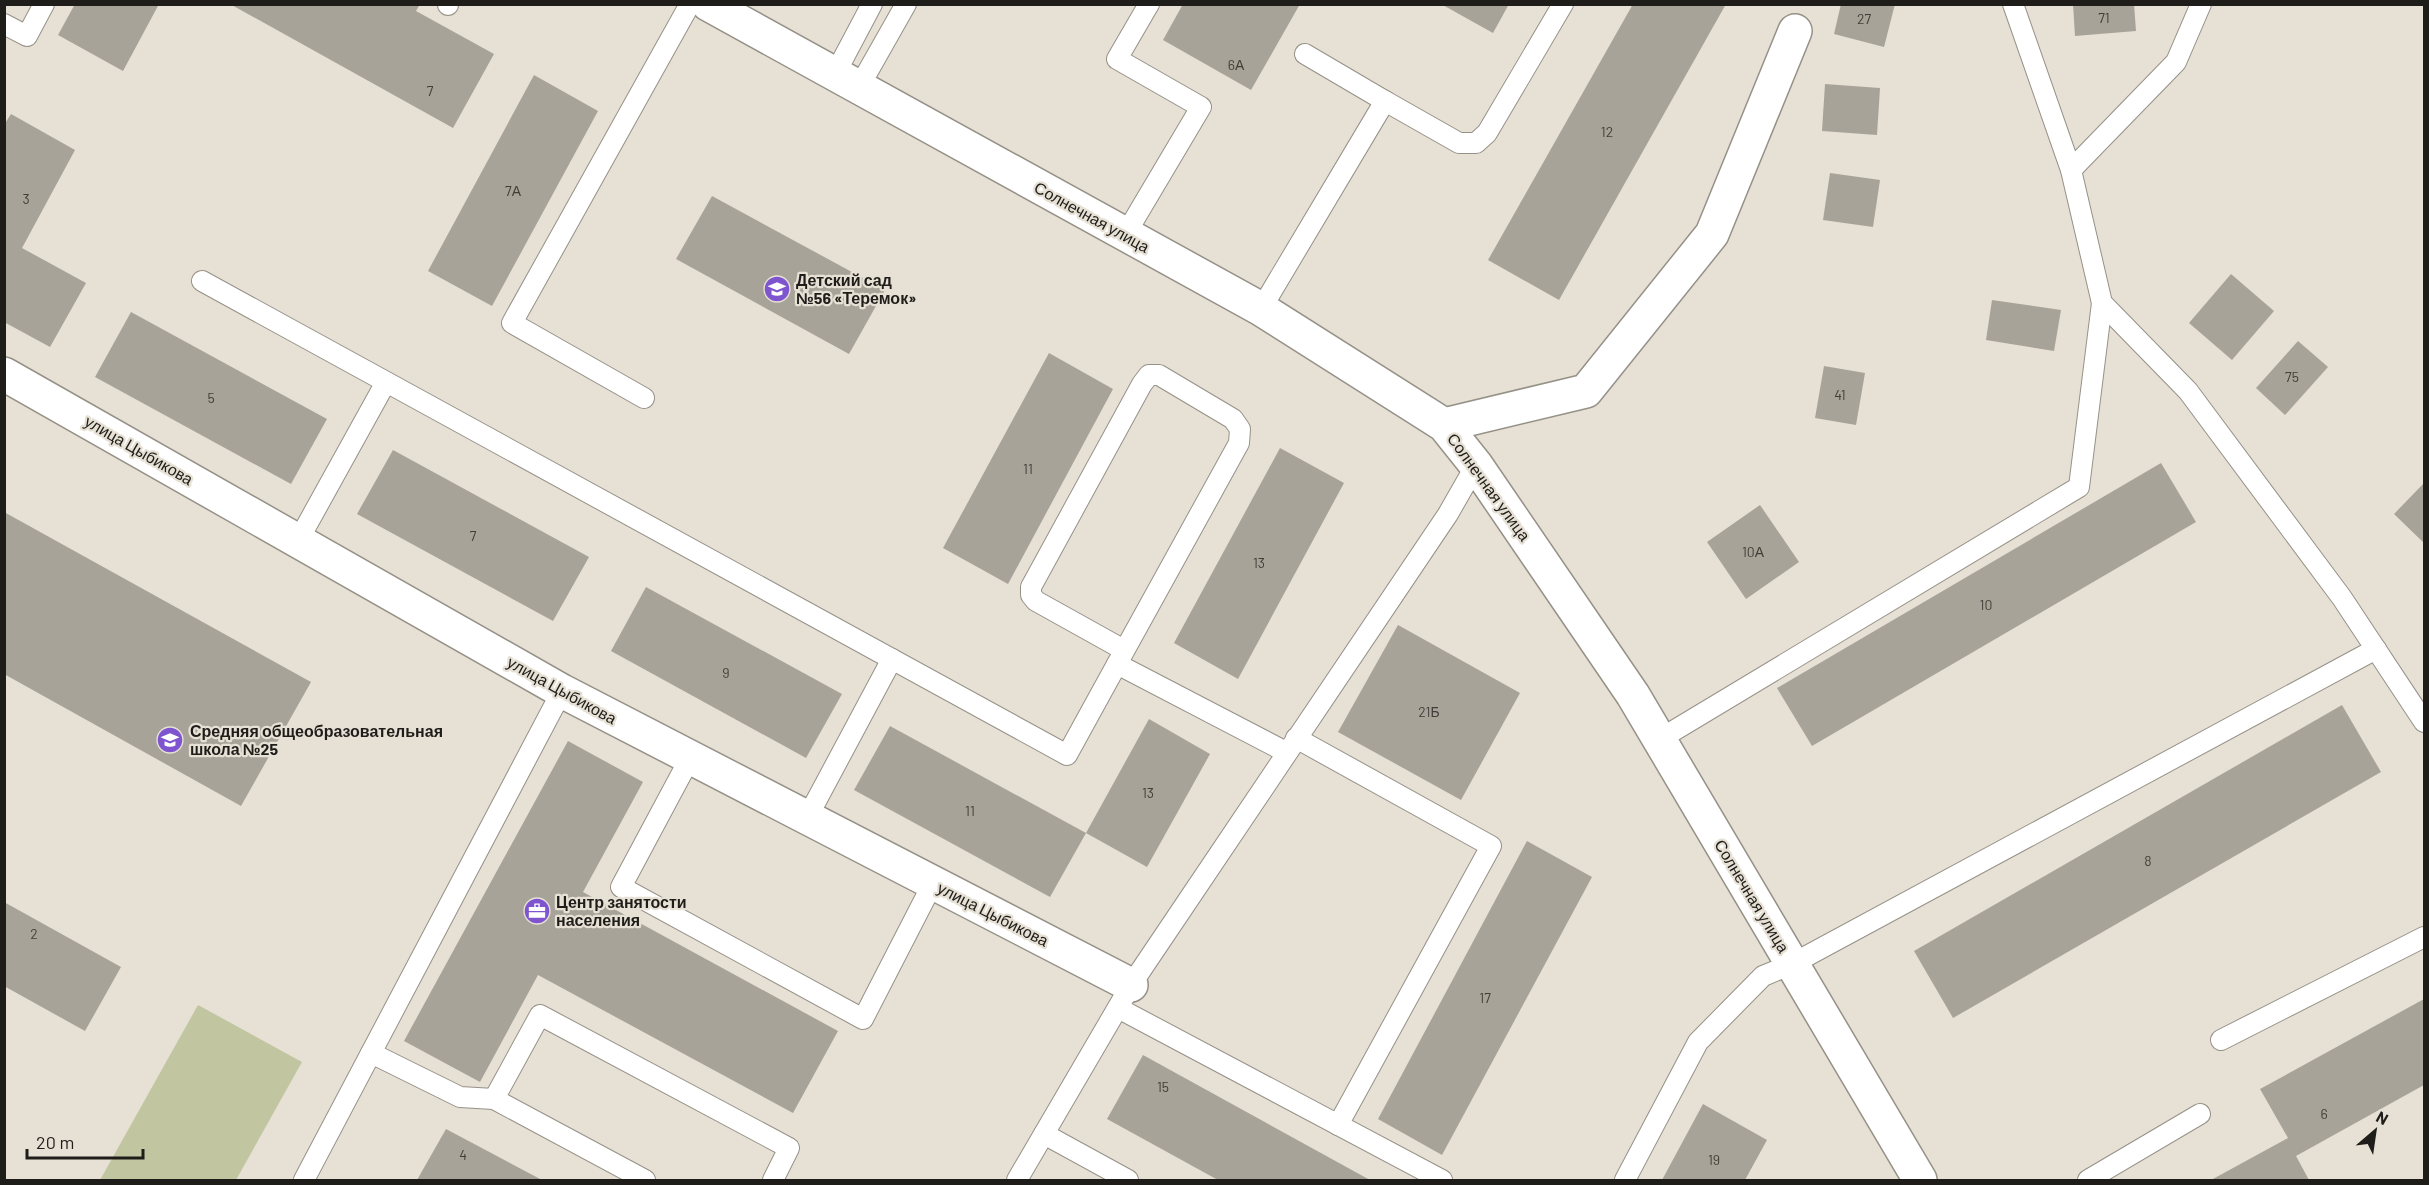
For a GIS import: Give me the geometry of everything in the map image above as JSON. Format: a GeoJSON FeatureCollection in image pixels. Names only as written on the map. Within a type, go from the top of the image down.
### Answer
{"type":"FeatureCollection","features":[{"type":"Feature","properties":{"kind":"street","name":"Солнечная улица"},"geometry":{"type":"LineString","coordinates":[[708,4],[1261,309],[1444,425],[1476,465],[1633,695],[1920,1180]]}},
{"type":"Feature","properties":{"kind":"street"},"geometry":{"type":"LineString","coordinates":[[1444,425],[1586,391],[1712,234],[1796,31]]}},
{"type":"Feature","properties":{"kind":"street","name":"улица Цыбикова"},"geometry":{"type":"LineString","coordinates":[[4,374],[561,691],[933,883],[1124,997]]}},
{"type":"Feature","properties":{"kind":"lane"},"geometry":{"type":"LineString","coordinates":[[4,24],[27,36],[44,4]]}},
{"type":"Feature","properties":{"kind":"lane"},"geometry":{"type":"LineString","coordinates":[[644,398],[512,323],[690,4]]}},
{"type":"Feature","properties":{"kind":"lane"},"geometry":{"type":"LineString","coordinates":[[847,81],[872,4]]}},
{"type":"Feature","properties":{"kind":"lane"},"geometry":{"type":"LineString","coordinates":[[847,81],[906,4]]}},
{"type":"Feature","properties":{"kind":"lane"},"geometry":{"type":"LineString","coordinates":[[1125,235],[1201,106],[1117,58],[1149,4]]}},
{"type":"Feature","properties":{"kind":"lane"},"geometry":{"type":"LineString","coordinates":[[1305,54],[1460,143],[1476,143],[1487,133],[1563,4]]}},
{"type":"Feature","properties":{"kind":"lane"},"geometry":{"type":"LineString","coordinates":[[1660,740],[2079,487],[2102,303],[2071,170],[2013,4]]}},
{"type":"Feature","properties":{"kind":"lane"},"geometry":{"type":"LineString","coordinates":[[2071,170],[2175,62],[2202,4]]}},
{"type":"Feature","properties":{"kind":"lane"},"geometry":{"type":"LineString","coordinates":[[1261,309],[1385,101]]}},
{"type":"Feature","properties":{"kind":"lane"},"geometry":{"type":"LineString","coordinates":[[202,281],[1067,755],[1120,657],[1239,443],[1240,429],[1233,419],[1159,375],[1149,375],[1031,587],[1031,595],[1036,601],[1120,657],[1491,846],[1338,1125]]}},
{"type":"Feature","properties":{"kind":"lane"},"geometry":{"type":"LineString","coordinates":[[2102,303],[2188,391],[2342,598],[2424,722]]}},
{"type":"Feature","properties":{"kind":"lane"},"geometry":{"type":"LineString","coordinates":[[298,541],[386,382]]}},
{"type":"Feature","properties":{"kind":"lane"},"geometry":{"type":"LineString","coordinates":[[1017,1180],[1124,997],[1448,514],[1476,465]]}},
{"type":"Feature","properties":{"kind":"lane"},"geometry":{"type":"LineString","coordinates":[[1625,1180],[1698,1042],[1763,976],[1792,964],[2376,649]]}},
{"type":"Feature","properties":{"kind":"lane"},"geometry":{"type":"LineString","coordinates":[[807,818],[892,660]]}},
{"type":"Feature","properties":{"kind":"lane"},"geometry":{"type":"LineString","coordinates":[[304,1180],[561,691]]}},
{"type":"Feature","properties":{"kind":"lane"},"geometry":{"type":"LineString","coordinates":[[690,758],[621,887],[863,1019],[933,883]]}},
{"type":"Feature","properties":{"kind":"lane"},"geometry":{"type":"LineString","coordinates":[[2220,1040],[2424,937]]}},
{"type":"Feature","properties":{"kind":"lane"},"geometry":{"type":"LineString","coordinates":[[1124,997],[1338,1125],[1442,1180]]}},
{"type":"Feature","properties":{"kind":"lane"},"geometry":{"type":"LineString","coordinates":[[494,1099],[540,1015],[789,1148],[773,1180]]}},
{"type":"Feature","properties":{"kind":"lane"},"geometry":{"type":"LineString","coordinates":[[371,1053],[460,1097],[494,1099],[645,1180]]}},
{"type":"Feature","properties":{"kind":"lane"},"geometry":{"type":"LineString","coordinates":[[2088,1180],[2199,1114]]}},
{"type":"Feature","properties":{"kind":"lane"},"geometry":{"type":"LineString","coordinates":[[1044,1134],[1128,1180]]}},
{"type":"Feature","properties":{"kind":"green space"},"geometry":{"type":"Polygon","coordinates":[[[198,1005],[302,1062],[236,1180],[100,1180],[198,1005]]]}},
{"type":"Feature","properties":{"kind":"building"},"geometry":{"type":"Polygon","coordinates":[[[75,4],[159,4],[123,71],[58,35],[75,4]]]}},
{"type":"Feature","properties":{"kind":"building"},"geometry":{"type":"Polygon","coordinates":[[[230,4],[420,4],[416,11],[494,54],[453,128],[230,4]]]}},
{"type":"Feature","properties":{"kind":"building"},"geometry":{"type":"Polygon","coordinates":[[[1183,4],[1300,4],[1251,90],[1163,40],[1183,4]]]}},
{"type":"Feature","properties":{"kind":"building"},"geometry":{"type":"Polygon","coordinates":[[[1441,4],[1509,4],[1493,33],[1441,4]]]}},
{"type":"Feature","properties":{"kind":"building"},"geometry":{"type":"Polygon","coordinates":[[[1633,4],[1726,4],[1559,300],[1488,260],[1633,4]]]}},
{"type":"Feature","properties":{"kind":"building"},"geometry":{"type":"Polygon","coordinates":[[[1841,4],[1895,4],[1884,47],[1834,34],[1841,4]]]}},
{"type":"Feature","properties":{"kind":"building"},"geometry":{"type":"Polygon","coordinates":[[[2073,4],[2134,4],[2136,31],[2075,36],[2073,4]]]}},
{"type":"Feature","properties":{"kind":"building"},"geometry":{"type":"Polygon","coordinates":[[[534,75],[598,111],[492,306],[428,271],[534,75]]]}},
{"type":"Feature","properties":{"kind":"building"},"geometry":{"type":"Polygon","coordinates":[[[1825,84],[1880,88],[1877,135],[1822,131],[1825,84]]]}},
{"type":"Feature","properties":{"kind":"building"},"geometry":{"type":"Polygon","coordinates":[[[11,114],[75,150],[22,248],[86,283],[50,347],[4,322],[4,125],[11,114]]]}},
{"type":"Feature","properties":{"kind":"building"},"geometry":{"type":"Polygon","coordinates":[[[1830,173],[1880,180],[1873,227],[1823,220],[1830,173]]]}},
{"type":"Feature","properties":{"kind":"building"},"geometry":{"type":"Polygon","coordinates":[[[712,196],[885,290],[849,354],[676,259],[712,196]]]}},
{"type":"Feature","properties":{"kind":"building"},"geometry":{"type":"Polygon","coordinates":[[[2231,274],[2274,311],[2232,360],[2189,323],[2231,274]]]}},
{"type":"Feature","properties":{"kind":"building"},"geometry":{"type":"Polygon","coordinates":[[[1992,300],[2061,310],[2054,351],[1986,340],[1992,300]]]}},
{"type":"Feature","properties":{"kind":"building"},"geometry":{"type":"Polygon","coordinates":[[[131,312],[327,419],[291,484],[95,377],[131,312]]]}},
{"type":"Feature","properties":{"kind":"building"},"geometry":{"type":"Polygon","coordinates":[[[2298,341],[2328,367],[2285,415],[2256,388],[2298,341]]]}},
{"type":"Feature","properties":{"kind":"building"},"geometry":{"type":"Polygon","coordinates":[[[1049,353],[1113,389],[1008,584],[943,548],[1049,353]]]}},
{"type":"Feature","properties":{"kind":"building"},"geometry":{"type":"Polygon","coordinates":[[[1824,366],[1865,373],[1856,425],[1815,418],[1824,366]]]}},
{"type":"Feature","properties":{"kind":"building"},"geometry":{"type":"Polygon","coordinates":[[[1280,448],[1344,483],[1238,679],[1174,643],[1280,448]]]}},
{"type":"Feature","properties":{"kind":"building"},"geometry":{"type":"Polygon","coordinates":[[[393,450],[589,557],[553,621],[357,514],[393,450]]]}},
{"type":"Feature","properties":{"kind":"building"},"geometry":{"type":"Polygon","coordinates":[[[2161,463],[2196,522],[1812,746],[1777,688],[2161,463]]]}},
{"type":"Feature","properties":{"kind":"building"},"geometry":{"type":"Polygon","coordinates":[[[2424,483],[2424,543],[2394,514],[2424,483]]]}},
{"type":"Feature","properties":{"kind":"building"},"geometry":{"type":"Polygon","coordinates":[[[1760,505],[1799,562],[1746,599],[1707,542],[1760,505]]]}},
{"type":"Feature","properties":{"kind":"building"},"geometry":{"type":"Polygon","coordinates":[[[4,512],[311,682],[241,806],[4,674],[4,512]]]}},
{"type":"Feature","properties":{"kind":"building"},"geometry":{"type":"Polygon","coordinates":[[[646,587],[842,694],[806,758],[611,651],[646,587]]]}},
{"type":"Feature","properties":{"kind":"building"},"geometry":{"type":"Polygon","coordinates":[[[1398,625],[1520,693],[1461,800],[1338,732],[1398,625]]]}},
{"type":"Feature","properties":{"kind":"building"},"geometry":{"type":"Polygon","coordinates":[[[2342,705],[2381,772],[1953,1018],[1914,951],[2342,705]]]}},
{"type":"Feature","properties":{"kind":"building"},"geometry":{"type":"Polygon","coordinates":[[[1149,719],[1210,754],[1147,867],[1086,833],[1149,719]]]}},
{"type":"Feature","properties":{"kind":"building"},"geometry":{"type":"Polygon","coordinates":[[[890,726],[1086,833],[1050,897],[854,790],[890,726]]]}},
{"type":"Feature","properties":{"kind":"building"},"geometry":{"type":"Polygon","coordinates":[[[568,741],[643,782],[583,892],[838,1031],[793,1113],[538,975],[480,1082],[404,1041],[568,741]]]}},
{"type":"Feature","properties":{"kind":"building"},"geometry":{"type":"Polygon","coordinates":[[[1527,841],[1592,877],[1442,1155],[1378,1119],[1527,841]]]}},
{"type":"Feature","properties":{"kind":"building"},"geometry":{"type":"Polygon","coordinates":[[[4,902],[121,967],[85,1031],[4,986],[4,902]]]}},
{"type":"Feature","properties":{"kind":"building"},"geometry":{"type":"Polygon","coordinates":[[[2424,999],[2424,1085],[2296,1156],[2309,1180],[2211,1180],[2288,1138],[2260,1089],[2424,999]]]}},
{"type":"Feature","properties":{"kind":"building"},"geometry":{"type":"Polygon","coordinates":[[[1143,1055],[1370,1180],[1218,1180],[1107,1119],[1143,1055]]]}},
{"type":"Feature","properties":{"kind":"building"},"geometry":{"type":"Polygon","coordinates":[[[1703,1104],[1767,1140],[1745,1180],[1662,1180],[1703,1104]]]}},
{"type":"Feature","properties":{"kind":"building"},"geometry":{"type":"Polygon","coordinates":[[[446,1129],[542,1180],[417,1180],[446,1129]]]}},
{"type":"Feature","properties":{"kind":"place","name":"Детский сад №56 «Теремок»"},"geometry":{"type":"Point","coordinates":[777,289]}},
{"type":"Feature","properties":{"kind":"place","name":"Средняя общеобразовательная школа №25"},"geometry":{"type":"Point","coordinates":[170,740]}},
{"type":"Feature","properties":{"kind":"place","name":"Центр занятости населения"},"geometry":{"type":"Point","coordinates":[537,911]}}]}
